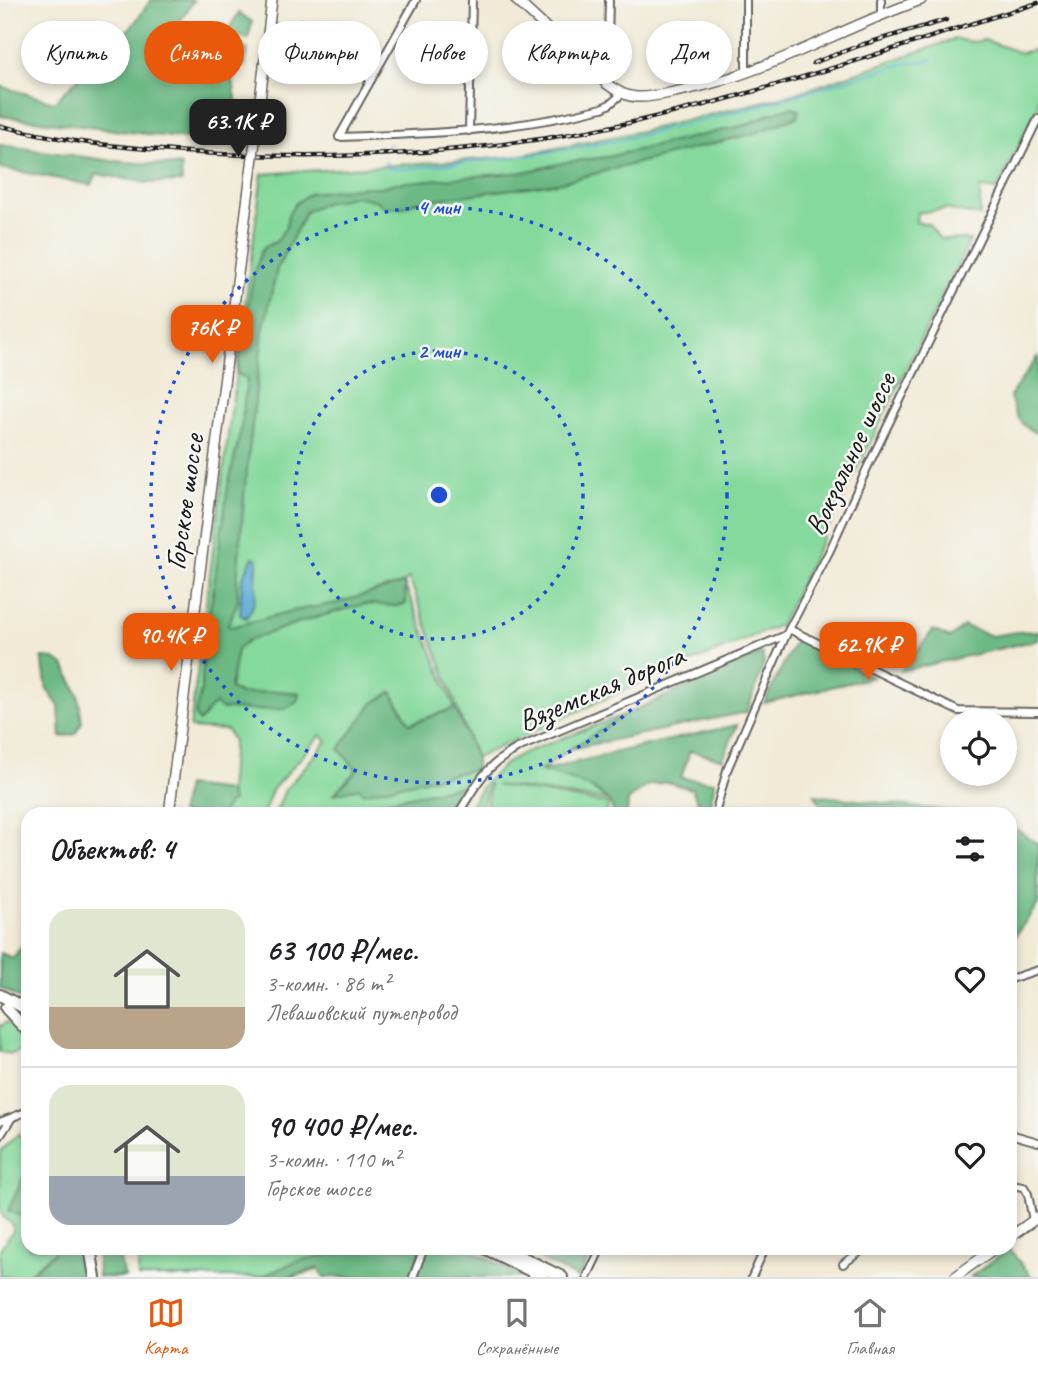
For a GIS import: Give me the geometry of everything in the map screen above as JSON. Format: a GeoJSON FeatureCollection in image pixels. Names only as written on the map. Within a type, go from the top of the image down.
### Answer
{"type":"FeatureCollection","features":[{"type":"Feature","properties":{"kind":"main road","name":"Горское шоссе"},"geometry":{"type":"LineString","coordinates":[[170,807],[272,0]]}},
{"type":"Feature","properties":{"kind":"main road"},"geometry":{"type":"LineString","coordinates":[[516,0],[539,21]]}},
{"type":"Feature","properties":{"kind":"main road"},"geometry":{"type":"LineString","coordinates":[[607,84],[622,94],[634,97],[649,97],[704,86],[786,58],[921,0]]}},
{"type":"Feature","properties":{"kind":"main road"},"geometry":{"type":"LineString","coordinates":[[0,995],[21,1006]]}},
{"type":"Feature","properties":{"kind":"main road"},"geometry":{"type":"LineString","coordinates":[[3,1006],[21,1015]]}},
{"type":"Feature","properties":{"kind":"main road"},"geometry":{"type":"LineString","coordinates":[[3,1006],[21,1025]]}},
{"type":"Feature","properties":{"kind":"main road"},"geometry":{"type":"LineString","coordinates":[[1017,1232],[1035,1219]]}},
{"type":"Feature","properties":{"kind":"main road"},"geometry":{"type":"LineString","coordinates":[[91,1255],[95,1277]]}},
{"type":"Feature","properties":{"kind":"main road"},"geometry":{"type":"LineString","coordinates":[[498,1255],[543,1277]]}},
{"type":"Feature","properties":{"kind":"main road"},"geometry":{"type":"LineString","coordinates":[[517,1255],[562,1277]]}},
{"type":"Feature","properties":{"kind":"main road"},"geometry":{"type":"LineString","coordinates":[[955,1277],[985,1255]]}},
{"type":"Feature","properties":{"kind":"street"},"geometry":{"type":"LineString","coordinates":[[381,62],[415,0]]}},
{"type":"Feature","properties":{"kind":"street"},"geometry":{"type":"LineString","coordinates":[[469,131],[472,0]]}},
{"type":"Feature","properties":{"kind":"street"},"geometry":{"type":"LineString","coordinates":[[608,21],[609,0]]}},
{"type":"Feature","properties":{"kind":"street"},"geometry":{"type":"LineString","coordinates":[[746,0],[747,73]]}},
{"type":"Feature","properties":{"kind":"street"},"geometry":{"type":"LineString","coordinates":[[881,0],[881,15]]}},
{"type":"Feature","properties":{"kind":"street"},"geometry":{"type":"LineString","coordinates":[[369,84],[339,137],[469,131],[517,125],[602,108],[622,94]]}},
{"type":"Feature","properties":{"kind":"street","name":"Вокзальное шоссе"},"geometry":{"type":"LineString","coordinates":[[717,807],[727,770],[788,632],[1038,119]]}},
{"type":"Feature","properties":{"kind":"street"},"geometry":{"type":"LineString","coordinates":[[788,632],[958,711],[1038,712]]}},
{"type":"Feature","properties":{"kind":"street","name":"Вяземская дорога"},"geometry":{"type":"LineString","coordinates":[[462,807],[483,774],[496,761],[518,748],[788,632]]}},
{"type":"Feature","properties":{"kind":"street"},"geometry":{"type":"LineString","coordinates":[[1017,976],[1038,970]]}},
{"type":"Feature","properties":{"kind":"street"},"geometry":{"type":"LineString","coordinates":[[0,1122],[21,1114]]}},
{"type":"Feature","properties":{"kind":"street"},"geometry":{"type":"LineString","coordinates":[[0,1136],[11,1119]]}},
{"type":"Feature","properties":{"kind":"street"},"geometry":{"type":"LineString","coordinates":[[1017,1136],[1038,1142]]}},
{"type":"Feature","properties":{"kind":"street"},"geometry":{"type":"LineString","coordinates":[[1017,1186],[1024,1187],[1028,1194],[1035,1219]]}},
{"type":"Feature","properties":{"kind":"street"},"geometry":{"type":"LineString","coordinates":[[413,1277],[421,1255]]}},
{"type":"Feature","properties":{"kind":"street"},"geometry":{"type":"LineString","coordinates":[[587,1277],[598,1255]]}},
{"type":"Feature","properties":{"kind":"street"},"geometry":{"type":"LineString","coordinates":[[752,1277],[762,1255]]}},
{"type":"Feature","properties":{"kind":"street"},"geometry":{"type":"LineString","coordinates":[[843,1264],[855,1255]]}},
{"type":"Feature","properties":{"kind":"green space"},"geometry":{"type":"Polygon","coordinates":[[[151,0],[194,0],[180,21],[144,21],[144,84],[234,84],[236,99],[226,144],[0,116],[0,86],[54,102],[72,84],[130,84],[130,28],[151,0]]]}},
{"type":"Feature","properties":{"kind":"green space"},"geometry":{"type":"Polygon","coordinates":[[[239,13],[252,22],[248,39],[244,38],[244,21],[234,21],[239,13]]]}},
{"type":"Feature","properties":{"kind":"green space"},"geometry":{"type":"Polygon","coordinates":[[[955,39],[973,42],[985,40],[1021,53],[1038,50],[1038,106],[997,190],[980,188],[980,216],[945,209],[917,213],[916,222],[929,224],[940,239],[970,240],[780,625],[613,695],[476,758],[409,578],[404,583],[455,708],[409,724],[335,793],[360,788],[364,792],[476,769],[471,784],[358,807],[278,807],[285,790],[327,741],[321,735],[272,790],[266,807],[223,807],[229,791],[233,741],[227,730],[190,728],[262,174],[513,157],[647,130],[794,94],[955,39]]]}},
{"type":"Feature","properties":{"kind":"green space"},"geometry":{"type":"Polygon","coordinates":[[[244,48],[248,50],[244,66],[244,48]]]}},
{"type":"Feature","properties":{"kind":"green space"},"geometry":{"type":"Polygon","coordinates":[[[792,107],[799,110],[797,117],[755,133],[558,183],[415,202],[405,207],[385,208],[377,201],[356,196],[325,203],[306,211],[277,269],[263,331],[245,486],[237,582],[238,601],[228,625],[231,627],[292,611],[337,603],[404,583],[406,604],[365,604],[303,621],[247,641],[237,650],[230,689],[241,694],[279,691],[299,693],[297,702],[285,709],[258,710],[221,709],[215,704],[199,722],[195,716],[201,690],[206,630],[228,486],[241,429],[247,378],[237,374],[253,278],[261,252],[264,247],[276,242],[286,227],[288,215],[295,204],[310,193],[524,172],[567,162],[607,157],[746,125],[792,107]]]}},
{"type":"Feature","properties":{"kind":"green space"},"geometry":{"type":"Polygon","coordinates":[[[0,145],[113,161],[181,166],[182,182],[148,183],[97,174],[91,185],[0,168],[0,145]]]}},
{"type":"Feature","properties":{"kind":"green space"},"geometry":{"type":"Polygon","coordinates":[[[1038,356],[1038,434],[1019,419],[1010,396],[1038,356]]]}},
{"type":"Feature","properties":{"kind":"green space"},"geometry":{"type":"Polygon","coordinates":[[[964,626],[991,636],[1038,631],[1038,640],[901,671],[914,650],[918,650],[933,630],[950,638],[964,626]]]}},
{"type":"Feature","properties":{"kind":"green space"},"geometry":{"type":"Polygon","coordinates":[[[796,639],[873,677],[764,703],[796,639]]]}},
{"type":"Feature","properties":{"kind":"green space"},"geometry":{"type":"Polygon","coordinates":[[[762,653],[764,663],[747,712],[570,749],[626,714],[762,653]]]}},
{"type":"Feature","properties":{"kind":"green space"},"geometry":{"type":"Polygon","coordinates":[[[42,658],[54,659],[64,665],[78,694],[82,722],[75,734],[61,737],[59,706],[47,689],[42,658]]]}},
{"type":"Feature","properties":{"kind":"green space"},"geometry":{"type":"Polygon","coordinates":[[[392,692],[410,724],[455,708],[476,758],[476,769],[363,793],[359,788],[334,794],[357,770],[339,749],[372,704],[392,692]]]}},
{"type":"Feature","properties":{"kind":"green space"},"geometry":{"type":"Polygon","coordinates":[[[626,714],[541,770],[586,785],[610,801],[496,785],[608,804],[608,807],[486,807],[488,784],[482,807],[470,807],[483,785],[505,764],[521,754],[626,714]]]}},
{"type":"Feature","properties":{"kind":"green space"},"geometry":{"type":"Polygon","coordinates":[[[737,725],[723,759],[690,751],[681,778],[715,782],[710,807],[699,807],[692,789],[666,782],[646,786],[628,801],[628,807],[611,807],[605,797],[584,785],[541,771],[737,725]]]}},
{"type":"Feature","properties":{"kind":"green space"},"geometry":{"type":"Polygon","coordinates":[[[471,784],[456,807],[354,807],[471,784]]]}},
{"type":"Feature","properties":{"kind":"green space"},"geometry":{"type":"Polygon","coordinates":[[[186,786],[229,791],[232,802],[226,807],[182,807],[186,786]]]}},
{"type":"Feature","properties":{"kind":"green space"},"geometry":{"type":"Polygon","coordinates":[[[815,795],[914,807],[823,807],[815,795]]]}},
{"type":"Feature","properties":{"kind":"green space"},"geometry":{"type":"Polygon","coordinates":[[[1017,830],[1038,844],[1038,904],[1017,933],[1017,830]]]}},
{"type":"Feature","properties":{"kind":"green space"},"geometry":{"type":"Polygon","coordinates":[[[21,947],[21,999],[0,988],[0,953],[13,958],[21,947]]]}},
{"type":"Feature","properties":{"kind":"green space"},"geometry":{"type":"Polygon","coordinates":[[[6,1022],[21,1032],[21,1051],[12,1054],[0,1052],[0,1025],[6,1022]]]}},
{"type":"Feature","properties":{"kind":"green space"},"geometry":{"type":"Polygon","coordinates":[[[19,1133],[21,1183],[9,1211],[21,1215],[21,1255],[51,1255],[25,1277],[0,1277],[0,1249],[13,1231],[13,1225],[0,1211],[2,1150],[19,1133]]]}},
{"type":"Feature","properties":{"kind":"green space"},"geometry":{"type":"Polygon","coordinates":[[[21,1182],[21,1216],[8,1211],[21,1182]]]}},
{"type":"Feature","properties":{"kind":"green space"},"geometry":{"type":"Polygon","coordinates":[[[52,1255],[83,1255],[86,1277],[25,1277],[52,1255]]]}},
{"type":"Feature","properties":{"kind":"green space"},"geometry":{"type":"Polygon","coordinates":[[[97,1255],[118,1255],[125,1277],[98,1277],[97,1255]]]}},
{"type":"Feature","properties":{"kind":"green space"},"geometry":{"type":"Polygon","coordinates":[[[139,1255],[371,1255],[293,1277],[138,1277],[139,1255]]]}},
{"type":"Feature","properties":{"kind":"green space"},"geometry":{"type":"Polygon","coordinates":[[[331,1255],[419,1255],[411,1277],[324,1277],[318,1268],[289,1277],[258,1277],[303,1260],[331,1255]]]}},
{"type":"Feature","properties":{"kind":"green space"},"geometry":{"type":"Polygon","coordinates":[[[371,1255],[480,1255],[519,1277],[371,1255]]]}},
{"type":"Feature","properties":{"kind":"green space"},"geometry":{"type":"Polygon","coordinates":[[[424,1255],[482,1255],[525,1277],[415,1277],[424,1255]]]}},
{"type":"Feature","properties":{"kind":"green space"},"geometry":{"type":"Polygon","coordinates":[[[532,1255],[591,1255],[579,1277],[532,1255]]]}},
{"type":"Feature","properties":{"kind":"green space"},"geometry":{"type":"Polygon","coordinates":[[[1001,1255],[1014,1255],[1032,1277],[970,1277],[1001,1255]]]}},
{"type":"Feature","properties":{"kind":"water"},"geometry":{"type":"Polygon","coordinates":[[[253,557],[258,559],[256,596],[246,618],[240,615],[242,579],[253,557]]]}},
{"type":"Feature","properties":{"kind":"waterway"},"geometry":{"type":"LineString","coordinates":[[386,162],[387,168],[400,169],[512,157],[596,144],[729,114],[902,64],[932,60]]}},
{"type":"Feature","properties":{"kind":"waterway"},"geometry":{"type":"LineString","coordinates":[[386,149],[389,144]]}},
{"type":"Feature","properties":{"kind":"railway"},"geometry":{"type":"LineString","coordinates":[[0,126],[89,143],[236,155],[310,156],[458,149],[604,128],[676,112],[813,74],[1038,3]]}},
{"type":"Feature","properties":{"kind":"railway"},"geometry":{"type":"LineString","coordinates":[[813,63],[861,45],[946,20]]}}]}
